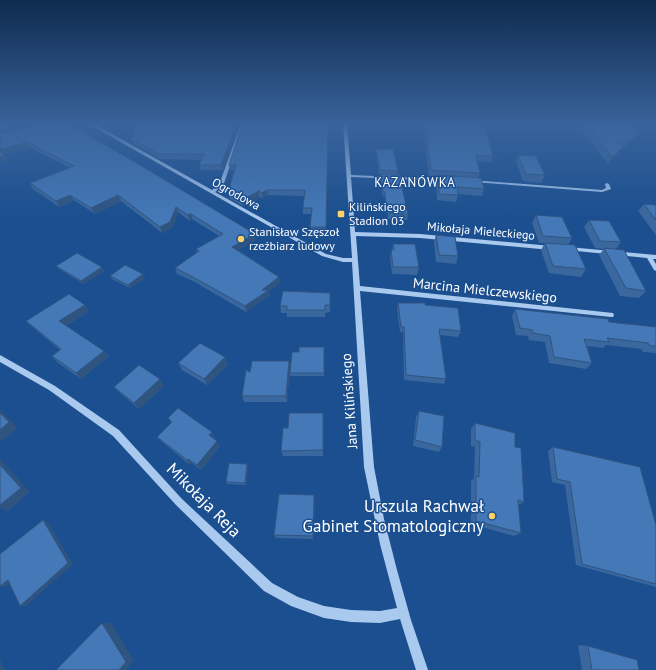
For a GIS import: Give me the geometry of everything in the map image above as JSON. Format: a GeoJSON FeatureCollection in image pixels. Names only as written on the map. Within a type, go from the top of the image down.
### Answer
{"type":"FeatureCollection","features":[{"type":"Feature","properties":{"kind":"street","name":"Ogrodowa"},"geometry":{"type":"LineString","coordinates":[[145,154],[324,255],[343,260],[355,260]]}},
{"type":"Feature","properties":{"kind":"street"},"geometry":{"type":"LineString","coordinates":[[212,192],[221,186],[232,154]]}},
{"type":"Feature","properties":{"kind":"street","name":"Jana Kilińskiego"},"geometry":{"type":"LineString","coordinates":[[347,154],[369,467],[378,520],[402,613],[422,670]]}},
{"type":"Feature","properties":{"kind":"street"},"geometry":{"type":"LineString","coordinates":[[349,176],[448,180]]}},
{"type":"Feature","properties":{"kind":"street"},"geometry":{"type":"LineString","coordinates":[[470,181],[602,191],[608,189],[607,184]]}},
{"type":"Feature","properties":{"kind":"street","name":"Mikołaja Mieleckiego"},"geometry":{"type":"LineString","coordinates":[[352,234],[457,239],[556,248]]}},
{"type":"Feature","properties":{"kind":"street"},"geometry":{"type":"LineString","coordinates":[[564,249],[653,257],[656,269]]}},
{"type":"Feature","properties":{"kind":"street","name":"Marcina Mielczewskiego"},"geometry":{"type":"LineString","coordinates":[[356,288],[611,315]]}},
{"type":"Feature","properties":{"kind":"street","name":"Mikołaja Reja"},"geometry":{"type":"LineString","coordinates":[[0,358],[52,388],[116,432],[180,502],[268,587],[295,602],[324,612],[380,617],[402,613]]}},
{"type":"Feature","properties":{"kind":"building"},"geometry":{"type":"Polygon","coordinates":[[[51,154],[121,154],[255,234],[232,247],[279,277],[262,290],[269,290],[245,306],[175,268],[199,251],[196,249],[223,234],[191,214],[188,215],[176,207],[170,222],[160,227],[118,195],[91,208],[70,195],[56,201],[30,183],[74,166],[51,154]]]}},
{"type":"Feature","properties":{"kind":"building"},"geometry":{"type":"Polygon","coordinates":[[[204,154],[225,154],[221,165],[199,165],[204,154]]]}},
{"type":"Feature","properties":{"kind":"building"},"geometry":{"type":"Polygon","coordinates":[[[233,154],[327,154],[326,227],[310,227],[312,208],[303,208],[305,190],[267,190],[262,193],[259,191],[242,200],[228,193],[236,165],[229,165],[233,154]]]}},
{"type":"Feature","properties":{"kind":"building"},"geometry":{"type":"Polygon","coordinates":[[[377,154],[394,154],[398,171],[380,170],[377,154]]]}},
{"type":"Feature","properties":{"kind":"building"},"geometry":{"type":"Polygon","coordinates":[[[429,154],[493,154],[493,156],[476,155],[480,173],[431,170],[429,154]]]}},
{"type":"Feature","properties":{"kind":"building"},"geometry":{"type":"Polygon","coordinates":[[[518,155],[536,156],[545,175],[526,174],[518,155]]]}},
{"type":"Feature","properties":{"kind":"building"},"geometry":{"type":"Polygon","coordinates":[[[381,174],[399,174],[408,214],[389,213],[388,208],[386,208],[385,192],[383,192],[381,174]]]}},
{"type":"Feature","properties":{"kind":"building"},"geometry":{"type":"Polygon","coordinates":[[[438,175],[481,178],[484,189],[457,187],[458,195],[439,194],[438,175]]]}},
{"type":"Feature","properties":{"kind":"building"},"geometry":{"type":"Polygon","coordinates":[[[644,204],[656,205],[656,220],[644,204]]]}},
{"type":"Feature","properties":{"kind":"building"},"geometry":{"type":"Polygon","coordinates":[[[536,215],[562,217],[572,238],[543,236],[536,215]]]}},
{"type":"Feature","properties":{"kind":"building"},"geometry":{"type":"Polygon","coordinates":[[[589,220],[609,221],[621,242],[600,241],[589,220]]]}},
{"type":"Feature","properties":{"kind":"building"},"geometry":{"type":"Polygon","coordinates":[[[436,235],[455,237],[458,256],[439,255],[436,235]]]}},
{"type":"Feature","properties":{"kind":"building"},"geometry":{"type":"Polygon","coordinates":[[[545,243],[575,245],[586,269],[553,266],[545,243]]]}},
{"type":"Feature","properties":{"kind":"building"},"geometry":{"type":"Polygon","coordinates":[[[393,244],[415,244],[419,267],[393,267],[391,250],[394,250],[393,244]]]}},
{"type":"Feature","properties":{"kind":"building"},"geometry":{"type":"Polygon","coordinates":[[[604,248],[624,250],[646,291],[626,288],[604,248]]]}},
{"type":"Feature","properties":{"kind":"building"},"geometry":{"type":"Polygon","coordinates":[[[77,253],[102,267],[81,281],[56,266],[77,253]]]}},
{"type":"Feature","properties":{"kind":"building"},"geometry":{"type":"Polygon","coordinates":[[[125,265],[143,274],[128,285],[110,276],[125,265]]]}},
{"type":"Feature","properties":{"kind":"building"},"geometry":{"type":"Polygon","coordinates":[[[283,291],[330,293],[330,305],[325,305],[325,310],[287,310],[287,306],[280,306],[283,291]]]}},
{"type":"Feature","properties":{"kind":"building"},"geometry":{"type":"Polygon","coordinates":[[[69,294],[85,305],[59,321],[104,351],[76,373],[52,356],[61,349],[26,321],[69,294]]]}},
{"type":"Feature","properties":{"kind":"building"},"geometry":{"type":"Polygon","coordinates":[[[398,303],[425,303],[425,305],[458,308],[461,331],[439,329],[446,379],[406,375],[404,327],[401,327],[398,303]]]}},
{"type":"Feature","properties":{"kind":"building"},"geometry":{"type":"Polygon","coordinates":[[[515,309],[608,319],[609,322],[656,327],[656,346],[650,346],[648,343],[607,338],[609,342],[584,339],[592,363],[554,357],[550,336],[533,333],[532,330],[520,328],[515,309]]]}},
{"type":"Feature","properties":{"kind":"building"},"geometry":{"type":"Polygon","coordinates":[[[200,343],[225,357],[204,379],[178,363],[200,343]]]}},
{"type":"Feature","properties":{"kind":"building"},"geometry":{"type":"Polygon","coordinates":[[[299,347],[324,347],[324,373],[290,373],[292,352],[299,352],[299,347]]]}},
{"type":"Feature","properties":{"kind":"building"},"geometry":{"type":"Polygon","coordinates":[[[252,361],[289,361],[286,396],[242,396],[246,370],[250,372],[252,361]]]}},
{"type":"Feature","properties":{"kind":"building"},"geometry":{"type":"Polygon","coordinates":[[[139,365],[160,379],[134,403],[114,387],[139,365]]]}},
{"type":"Feature","properties":{"kind":"building"},"geometry":{"type":"Polygon","coordinates":[[[178,408],[212,432],[209,435],[217,441],[197,465],[188,459],[187,460],[157,437],[172,422],[168,418],[178,408]]]}},
{"type":"Feature","properties":{"kind":"building"},"geometry":{"type":"Polygon","coordinates":[[[419,411],[444,416],[442,447],[415,440],[419,411]]]}},
{"type":"Feature","properties":{"kind":"building"},"geometry":{"type":"Polygon","coordinates":[[[0,413],[9,422],[0,430],[0,413]]]}},
{"type":"Feature","properties":{"kind":"building"},"geometry":{"type":"Polygon","coordinates":[[[289,413],[323,413],[323,450],[281,451],[283,428],[288,428],[289,413]]]}},
{"type":"Feature","properties":{"kind":"building"},"geometry":{"type":"Polygon","coordinates":[[[475,423],[515,433],[515,447],[521,448],[524,502],[518,500],[521,533],[476,521],[476,476],[479,477],[480,442],[475,440],[475,423]]]}},
{"type":"Feature","properties":{"kind":"building"},"geometry":{"type":"Polygon","coordinates":[[[553,447],[640,467],[656,525],[656,584],[582,564],[570,482],[557,479],[553,447]]]}},
{"type":"Feature","properties":{"kind":"building"},"geometry":{"type":"Polygon","coordinates":[[[229,463],[247,464],[245,483],[226,482],[229,463]]]}},
{"type":"Feature","properties":{"kind":"building"},"geometry":{"type":"Polygon","coordinates":[[[0,465],[21,488],[0,505],[0,465]]]}},
{"type":"Feature","properties":{"kind":"building"},"geometry":{"type":"Polygon","coordinates":[[[279,494],[314,495],[313,536],[274,535],[279,494]]]}},
{"type":"Feature","properties":{"kind":"building"},"geometry":{"type":"Polygon","coordinates":[[[43,520],[68,563],[20,606],[8,580],[0,586],[0,554],[43,520]]]}},
{"type":"Feature","properties":{"kind":"building"},"geometry":{"type":"Polygon","coordinates":[[[102,623],[126,662],[119,670],[56,670],[102,623]]]}},
{"type":"Feature","properties":{"kind":"building"},"geometry":{"type":"Polygon","coordinates":[[[588,646],[637,660],[639,670],[592,670],[588,646]]]}},
{"type":"Feature","properties":{"kind":"place","name":"Kilińskiego Stadion 03"},"geometry":{"type":"Point","coordinates":[341,214]}},
{"type":"Feature","properties":{"kind":"place","name":"Stanisław Szęszoł rzeźbiarz ludowy"},"geometry":{"type":"Point","coordinates":[241,239]}},
{"type":"Feature","properties":{"kind":"place","name":"Urszula Rachwał Gabinet Stomatologiczny"},"geometry":{"type":"Point","coordinates":[492,516]}},
{"type":"Feature","properties":{"kind":"district","name":"KAZANÓWKA"},"geometry":{"type":"Point","coordinates":[415,182]}}]}
